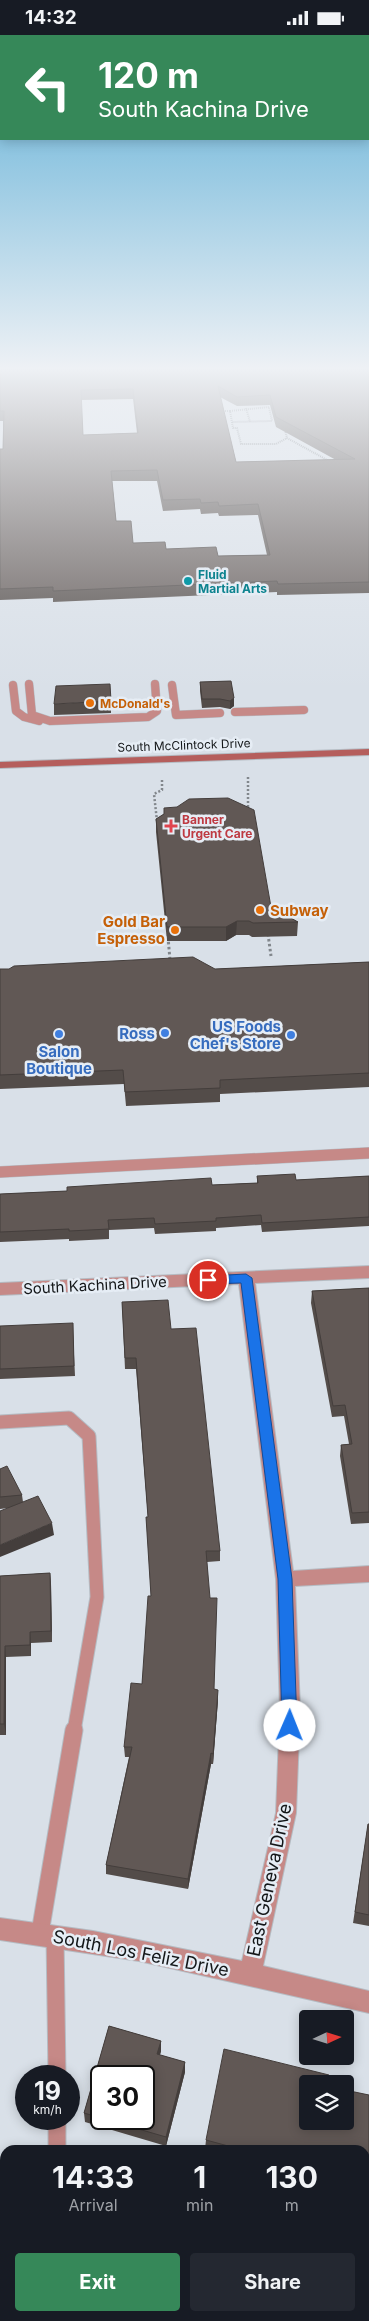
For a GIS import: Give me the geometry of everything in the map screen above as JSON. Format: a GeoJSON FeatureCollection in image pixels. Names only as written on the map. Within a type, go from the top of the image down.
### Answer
{"type":"FeatureCollection","features":[{"type":"Feature","properties":{"kind":"main road","name":"South McClintock Drive"},"geometry":{"type":"LineString","coordinates":[[0,765],[369,752]]}},
{"type":"Feature","properties":{"kind":"street","name":"South Kachina Drive"},"geometry":{"type":"LineString","coordinates":[[0,1289],[369,1272]]}},
{"type":"Feature","properties":{"kind":"street","name":"East Geneva Drive"},"geometry":{"type":"LineString","coordinates":[[246,1278],[285,1579],[290,1709],[286,1813],[250,1973]]}},
{"type":"Feature","properties":{"kind":"street"},"geometry":{"type":"LineString","coordinates":[[285,1579],[369,1574]]}},
{"type":"Feature","properties":{"kind":"street","name":"South Los Feliz Drive"},"geometry":{"type":"LineString","coordinates":[[0,1929],[47,1935],[250,1973],[369,2002]]}},
{"type":"Feature","properties":{"kind":"lane"},"geometry":{"type":"LineString","coordinates":[[29,684],[32,715],[50,721]]}},
{"type":"Feature","properties":{"kind":"lane"},"geometry":{"type":"LineString","coordinates":[[14,685],[13,702],[18,714],[25,719],[50,721],[148,717],[157,711],[155,684]]}},
{"type":"Feature","properties":{"kind":"lane"},"geometry":{"type":"LineString","coordinates":[[172,685],[176,715],[220,713]]}},
{"type":"Feature","properties":{"kind":"lane"},"geometry":{"type":"LineString","coordinates":[[235,712],[304,710]]}},
{"type":"Feature","properties":{"kind":"lane"},"geometry":{"type":"LineString","coordinates":[[0,1172],[369,1153]]}},
{"type":"Feature","properties":{"kind":"lane"},"geometry":{"type":"LineString","coordinates":[[0,1422],[69,1418],[89,1436],[97,1597],[47,1935],[56,2065]]}},
{"type":"Feature","properties":{"kind":"lane"},"geometry":{"type":"LineString","coordinates":[[57,2130],[57,2145]]}},
{"type":"Feature","properties":{"kind":"path"},"geometry":{"type":"LineString","coordinates":[[248,777],[250,788],[246,798],[249,817]]}},
{"type":"Feature","properties":{"kind":"path"},"geometry":{"type":"LineString","coordinates":[[157,823],[154,794],[162,790],[162,780]]}},
{"type":"Feature","properties":{"kind":"path"},"geometry":{"type":"LineString","coordinates":[[267,928],[271,956]]}},
{"type":"Feature","properties":{"kind":"path"},"geometry":{"type":"LineString","coordinates":[[168,931],[170,961]]}},
{"type":"Feature","properties":{"kind":"building"},"geometry":{"type":"Polygon","coordinates":[[[0,476],[111,476],[116,521],[131,521],[133,543],[165,542],[166,549],[216,547],[218,556],[270,555],[258,504],[219,506],[218,502],[201,503],[200,499],[163,500],[158,476],[369,476],[369,582],[278,584],[277,581],[53,591],[53,587],[0,589],[0,476]]]}},
{"type":"Feature","properties":{"kind":"building"},"geometry":{"type":"Polygon","coordinates":[[[231,681],[234,698],[230,701],[202,699],[200,682],[231,681]]]}},
{"type":"Feature","properties":{"kind":"building"},"geometry":{"type":"Polygon","coordinates":[[[110,684],[111,701],[54,704],[56,686],[110,684]]]}},
{"type":"Feature","properties":{"kind":"building"},"geometry":{"type":"Polygon","coordinates":[[[228,798],[254,810],[271,907],[298,922],[253,923],[237,921],[226,927],[167,927],[156,819],[164,814],[164,808],[177,807],[189,799],[228,798]]]}},
{"type":"Feature","properties":{"kind":"building"},"geometry":{"type":"Polygon","coordinates":[[[193,957],[215,969],[369,962],[369,1073],[220,1080],[220,1088],[125,1092],[123,1070],[0,1075],[0,969],[9,969],[14,966],[193,957]]]}},
{"type":"Feature","properties":{"kind":"building"},"geometry":{"type":"Polygon","coordinates":[[[295,1174],[296,1180],[369,1176],[369,1217],[262,1223],[261,1215],[216,1218],[216,1221],[155,1224],[154,1218],[108,1220],[109,1229],[0,1232],[0,1194],[67,1191],[67,1187],[211,1178],[212,1185],[258,1183],[257,1176],[295,1174]]]}},
{"type":"Feature","properties":{"kind":"building"},"geometry":{"type":"Polygon","coordinates":[[[369,1288],[369,1512],[352,1513],[341,1445],[352,1444],[345,1405],[333,1406],[312,1291],[369,1288]]]}},
{"type":"Feature","properties":{"kind":"building"},"geometry":{"type":"Polygon","coordinates":[[[168,1300],[171,1329],[196,1328],[220,1551],[206,1551],[210,1598],[217,1598],[214,1689],[218,1690],[213,1754],[211,1753],[188,1879],[106,1865],[132,1747],[124,1747],[131,1683],[142,1684],[148,1596],[151,1596],[146,1517],[148,1517],[136,1358],[125,1358],[122,1302],[168,1300]]]}},
{"type":"Feature","properties":{"kind":"building"},"geometry":{"type":"Polygon","coordinates":[[[73,1323],[74,1366],[0,1369],[0,1326],[73,1323]]]}},
{"type":"Feature","properties":{"kind":"building"},"geometry":{"type":"Polygon","coordinates":[[[7,1466],[22,1495],[0,1497],[0,1469],[7,1466]]]}},
{"type":"Feature","properties":{"kind":"building"},"geometry":{"type":"Polygon","coordinates":[[[38,1496],[52,1523],[0,1545],[0,1511],[38,1496]]]}},
{"type":"Feature","properties":{"kind":"building"},"geometry":{"type":"Polygon","coordinates":[[[50,1573],[51,1631],[30,1632],[30,1645],[5,1646],[4,1724],[0,1724],[0,1576],[50,1573]]]}},
{"type":"Feature","properties":{"kind":"building"},"geometry":{"type":"Polygon","coordinates":[[[369,1824],[369,1915],[355,1912],[369,1824]]]}},
{"type":"Feature","properties":{"kind":"building"},"geometry":{"type":"Polygon","coordinates":[[[109,2026],[161,2041],[157,2054],[185,2062],[166,2137],[142,2130],[155,2130],[155,2065],[98,2065],[109,2026]]]}},
{"type":"Feature","properties":{"kind":"building"},"geometry":{"type":"Polygon","coordinates":[[[224,2049],[329,2075],[299,2075],[299,2130],[354,2130],[354,2092],[369,2095],[369,2145],[224,2145],[206,2140],[224,2049]]]}},
{"type":"Feature","properties":{"kind":"building"},"geometry":{"type":"Polygon","coordinates":[[[90,2092],[90,2115],[84,2113],[90,2092]]]}},
{"type":"Feature","properties":{"kind":"place","name":"Fluid Martial Arts"},"geometry":{"type":"Point","coordinates":[188,581]}},
{"type":"Feature","properties":{"kind":"place","name":"McDonald's"},"geometry":{"type":"Point","coordinates":[90,703]}},
{"type":"Feature","properties":{"kind":"place","name":"Banner Urgent Care"},"geometry":{"type":"Point","coordinates":[171,826]}},
{"type":"Feature","properties":{"kind":"place","name":"Subway"},"geometry":{"type":"Point","coordinates":[260,910]}},
{"type":"Feature","properties":{"kind":"place","name":"Gold Bar Espresso"},"geometry":{"type":"Point","coordinates":[175,930]}},
{"type":"Feature","properties":{"kind":"place","name":"Ross"},"geometry":{"type":"Point","coordinates":[165,1033]}},
{"type":"Feature","properties":{"kind":"place","name":"Salon Boutique"},"geometry":{"type":"Point","coordinates":[59,1034]}},
{"type":"Feature","properties":{"kind":"place","name":"US Foods Chef's Store"},"geometry":{"type":"Point","coordinates":[291,1035]}},
{"type":"Feature","properties":{"kind":"route"},"geometry":{"type":"LineString","coordinates":[[208,1280],[246,1278],[285,1579],[290,1726]]}}]}
